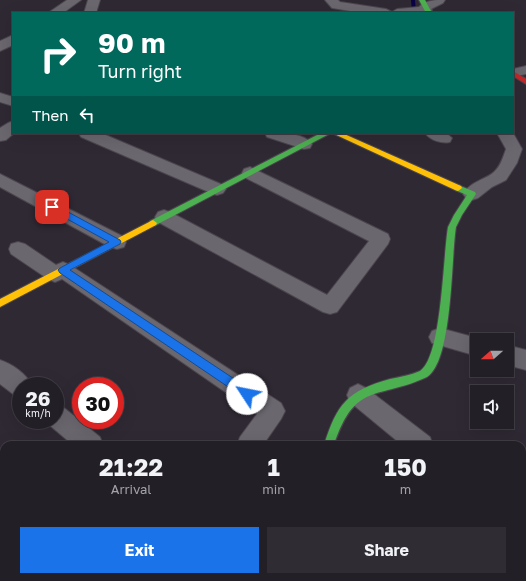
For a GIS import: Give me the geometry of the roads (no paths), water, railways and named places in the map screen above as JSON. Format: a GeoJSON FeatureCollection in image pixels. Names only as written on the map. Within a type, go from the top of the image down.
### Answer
{"type":"FeatureCollection","features":[{"type":"Feature","properties":{"kind":"street"},"geometry":{"type":"LineString","coordinates":[[56,12],[75,0]]}},
{"type":"Feature","properties":{"kind":"street"},"geometry":{"type":"LineString","coordinates":[[90,12],[94,0]]}},
{"type":"Feature","properties":{"kind":"street"},"geometry":{"type":"LineString","coordinates":[[331,0],[336,5],[380,12]]}},
{"type":"Feature","properties":{"kind":"street"},"geometry":{"type":"LineString","coordinates":[[403,12],[422,9],[439,0]]}},
{"type":"Feature","properties":{"kind":"street"},"geometry":{"type":"LineString","coordinates":[[0,47],[12,40]]}},
{"type":"Feature","properties":{"kind":"street"},"geometry":{"type":"LineString","coordinates":[[0,96],[12,102]]}},
{"type":"Feature","properties":{"kind":"street"},"geometry":{"type":"LineString","coordinates":[[0,136],[12,127]]}},
{"type":"Feature","properties":{"kind":"street"},"geometry":{"type":"LineString","coordinates":[[89,134],[217,189]]}},
{"type":"Feature","properties":{"kind":"street"},"geometry":{"type":"LineString","coordinates":[[276,134],[304,144]]}},
{"type":"Feature","properties":{"kind":"street"},"geometry":{"type":"LineString","coordinates":[[0,303],[325,134]]}},
{"type":"Feature","properties":{"kind":"street"},"geometry":{"type":"LineString","coordinates":[[338,134],[472,194]]}},
{"type":"Feature","properties":{"kind":"street"},"geometry":{"type":"LineString","coordinates":[[330,441],[334,428],[345,409],[358,395],[373,388],[413,378],[427,372],[433,362],[440,337],[453,224],[472,194],[486,183],[500,176],[509,163],[514,149],[506,134]]}},
{"type":"Feature","properties":{"kind":"street"},"geometry":{"type":"LineString","coordinates":[[164,218],[330,306],[381,239],[250,172]]}},
{"type":"Feature","properties":{"kind":"street"},"geometry":{"type":"LineString","coordinates":[[0,180],[117,242]]}},
{"type":"Feature","properties":{"kind":"street"},"geometry":{"type":"LineString","coordinates":[[18,249],[59,272],[273,411],[252,441]]}},
{"type":"Feature","properties":{"kind":"street"},"geometry":{"type":"LineString","coordinates":[[440,337],[470,344]]}},
{"type":"Feature","properties":{"kind":"street"},"geometry":{"type":"LineString","coordinates":[[514,356],[526,360]]}},
{"type":"Feature","properties":{"kind":"street"},"geometry":{"type":"LineString","coordinates":[[0,370],[12,380]]}},
{"type":"Feature","properties":{"kind":"street"},"geometry":{"type":"LineString","coordinates":[[358,395],[416,441]]}},
{"type":"Feature","properties":{"kind":"street"},"geometry":{"type":"LineString","coordinates":[[64,422],[86,441]]}},
{"type":"Feature","properties":{"kind":"waterway"},"geometry":{"type":"LineString","coordinates":[[413,0],[414,12]]}}]}
